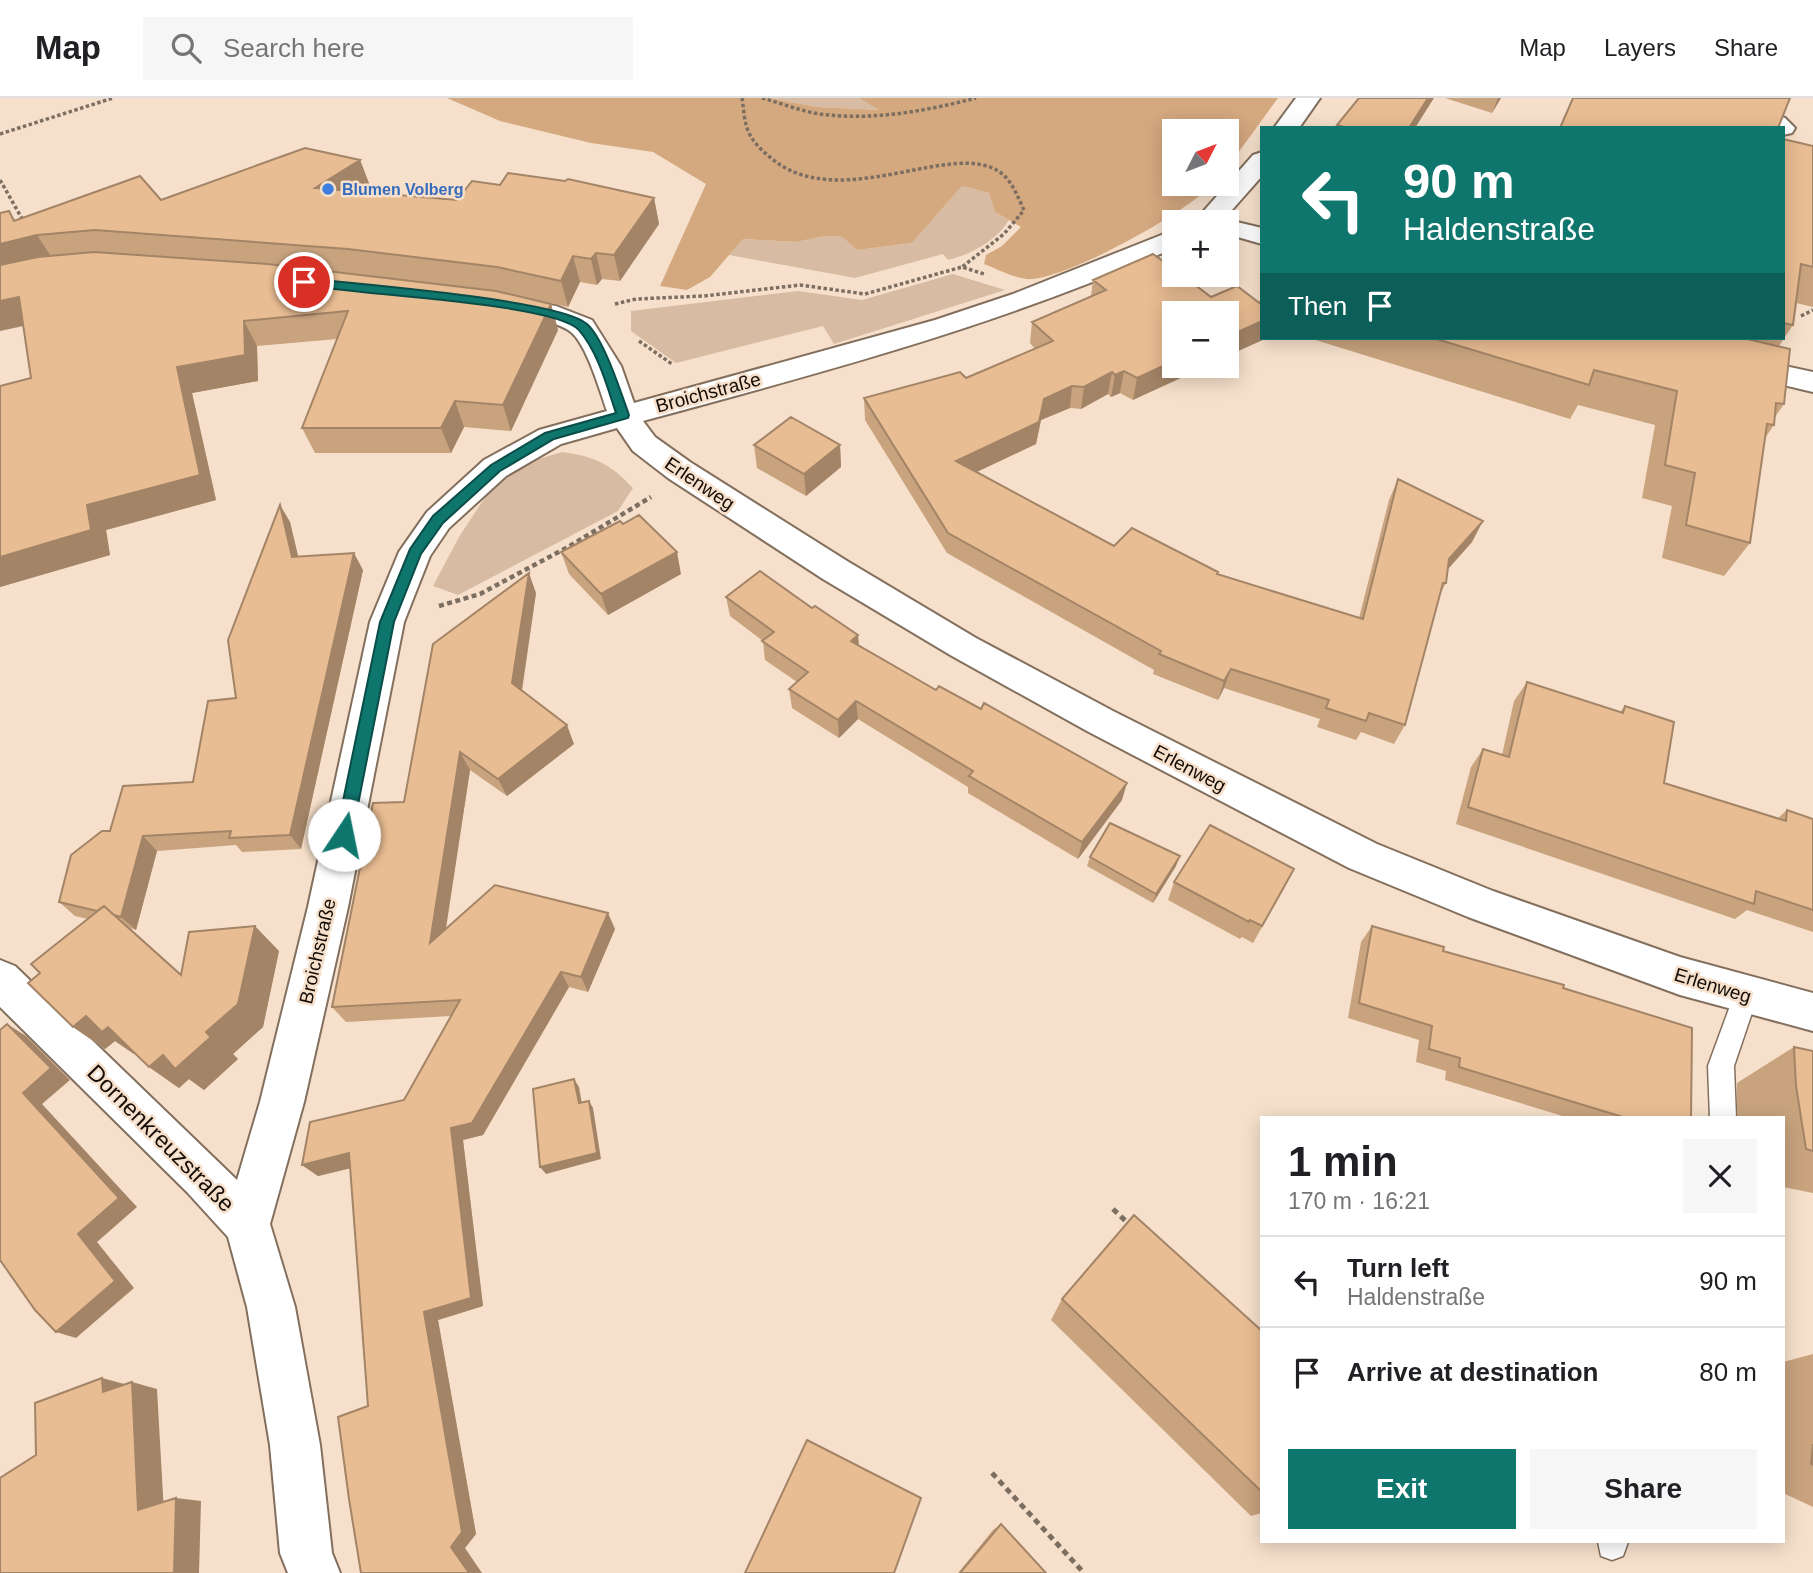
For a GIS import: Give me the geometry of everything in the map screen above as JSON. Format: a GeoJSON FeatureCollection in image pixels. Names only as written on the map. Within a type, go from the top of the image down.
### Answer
{"type":"FeatureCollection","features":[{"type":"Feature","properties":{"kind":"street"},"geometry":{"type":"LineString","coordinates":[[1287,126],[1308,98]]}},
{"type":"Feature","properties":{"kind":"street"},"geometry":{"type":"LineString","coordinates":[[1685,98],[1780,126]]}},
{"type":"Feature","properties":{"kind":"street"},"geometry":{"type":"LineString","coordinates":[[1785,130],[1791,134],[1789,153]]}},
{"type":"Feature","properties":{"kind":"street"},"geometry":{"type":"LineString","coordinates":[[1225,210],[1260,163]]}},
{"type":"Feature","properties":{"kind":"street"},"geometry":{"type":"LineString","coordinates":[[1239,230],[1260,235]]}},
{"type":"Feature","properties":{"kind":"street","name":"Broichstraße"},"geometry":{"type":"LineString","coordinates":[[247,1224],[282,1102],[325,920],[387,622],[415,552],[438,520],[495,468],[550,436],[943,329],[1108,269],[1162,244]]}},
{"type":"Feature","properties":{"kind":"street"},"geometry":{"type":"LineString","coordinates":[[480,302],[556,315],[592,317]]}},
{"type":"Feature","properties":{"kind":"street","name":"Erlenweg"},"geometry":{"type":"LineString","coordinates":[[592,317],[623,415],[644,444],[679,470],[835,570],[964,647],[1112,728],[1363,856],[1552,930],[1680,976],[1813,1012]]}},
{"type":"Feature","properties":{"kind":"street"},"geometry":{"type":"LineString","coordinates":[[1711,359],[1813,382]]}},
{"type":"Feature","properties":{"kind":"street","name":"Dornenkreuzstraße"},"geometry":{"type":"LineString","coordinates":[[0,979],[203,1176],[247,1224],[271,1307],[295,1445],[307,1566]]}},
{"type":"Feature","properties":{"kind":"lane"},"geometry":{"type":"LineString","coordinates":[[1723,1116],[1721,1066],[1746,995]]}},
{"type":"Feature","properties":{"kind":"path"},"geometry":{"type":"LineString","coordinates":[[0,134],[113,98]]}},
{"type":"Feature","properties":{"kind":"path"},"geometry":{"type":"LineString","coordinates":[[592,317],[636,299],[704,296],[800,285],[865,294],[962,267],[1003,236],[1018,221],[1024,209],[1012,185],[1000,173],[988,167],[953,165],[871,179],[838,181],[786,172],[750,136],[742,98]]}},
{"type":"Feature","properties":{"kind":"path"},"geometry":{"type":"LineString","coordinates":[[762,98],[792,109],[850,117],[950,105],[976,98]]}},
{"type":"Feature","properties":{"kind":"path"},"geometry":{"type":"LineString","coordinates":[[0,180],[26,226]]}},
{"type":"Feature","properties":{"kind":"path"},"geometry":{"type":"LineString","coordinates":[[962,267],[1046,292]]}},
{"type":"Feature","properties":{"kind":"path"},"geometry":{"type":"LineString","coordinates":[[1801,316],[1813,310]]}},
{"type":"Feature","properties":{"kind":"path"},"geometry":{"type":"LineString","coordinates":[[592,317],[625,331],[712,391]]}},
{"type":"Feature","properties":{"kind":"path"},"geometry":{"type":"LineString","coordinates":[[387,622],[480,594],[568,547],[652,496],[679,470]]}},
{"type":"Feature","properties":{"kind":"path"},"geometry":{"type":"LineString","coordinates":[[1113,1209],[1133,1227]]}},
{"type":"Feature","properties":{"kind":"path"},"geometry":{"type":"LineString","coordinates":[[992,1474],[1084,1573]]}},
{"type":"Feature","properties":{"kind":"shaded area"},"geometry":{"type":"Polygon","coordinates":[[[447,98],[768,98],[818,107],[879,110],[859,98],[1278,98],[1239,152],[1239,119],[1162,119],[1162,196],[1200,196],[1180,210],[1162,210],[1162,221],[1067,270],[1026,279],[984,264],[986,255],[1002,246],[1021,227],[995,212],[989,193],[962,186],[912,243],[857,250],[843,237],[825,236],[796,242],[743,239],[710,277],[687,290],[660,286],[706,184],[653,152],[591,143],[500,121],[447,98]]]}},
{"type":"Feature","properties":{"kind":"shaded area"},"geometry":{"type":"Polygon","coordinates":[[[768,98],[859,98],[881,110],[818,107],[768,98]]]}},
{"type":"Feature","properties":{"kind":"shaded area"},"geometry":{"type":"Polygon","coordinates":[[[962,186],[989,193],[995,212],[1009,220],[990,240],[974,250],[948,260],[943,254],[855,278],[729,255],[742,239],[796,242],[825,236],[844,237],[857,250],[912,243],[962,186]]]}},
{"type":"Feature","properties":{"kind":"shaded area"},"geometry":{"type":"Polygon","coordinates":[[[953,274],[1005,290],[834,344],[823,326],[676,363],[631,331],[631,311],[798,291],[862,300],[953,274]]]}},
{"type":"Feature","properties":{"kind":"shaded area"},"geometry":{"type":"Polygon","coordinates":[[[562,452],[585,456],[602,463],[633,488],[618,511],[458,595],[433,586],[459,537],[493,485],[532,461],[562,452]]]}},
{"type":"Feature","properties":{"kind":"building"},"geometry":{"type":"Polygon","coordinates":[[[1359,98],[1428,98],[1410,126],[1337,125],[1359,98]]]}},
{"type":"Feature","properties":{"kind":"building"},"geometry":{"type":"Polygon","coordinates":[[[1573,98],[1790,98],[1779,126],[1561,126],[1573,98]]]}},
{"type":"Feature","properties":{"kind":"building"},"geometry":{"type":"Polygon","coordinates":[[[1785,139],[1813,146],[1813,267],[1801,264],[1793,325],[1785,323],[1785,139]]]}},
{"type":"Feature","properties":{"kind":"building"},"geometry":{"type":"Polygon","coordinates":[[[305,148],[360,160],[315,188],[457,200],[472,181],[500,185],[508,173],[565,181],[568,179],[654,198],[614,255],[596,253],[591,259],[573,256],[561,281],[497,267],[348,249],[95,230],[37,235],[0,244],[0,213],[9,211],[14,221],[140,176],[161,200],[305,148]]]}},
{"type":"Feature","properties":{"kind":"building"},"geometry":{"type":"Polygon","coordinates":[[[94,252],[267,264],[496,291],[551,304],[503,405],[455,401],[441,428],[302,428],[348,311],[244,321],[245,355],[177,367],[200,475],[87,505],[91,530],[0,557],[0,386],[31,378],[19,297],[0,301],[0,265],[38,257],[94,252]]]}},
{"type":"Feature","properties":{"kind":"building"},"geometry":{"type":"Polygon","coordinates":[[[1153,254],[1162,260],[1162,287],[1198,287],[1211,297],[1238,287],[1260,303],[1260,322],[1239,332],[1239,301],[1162,301],[1162,367],[1137,378],[1124,371],[1115,375],[1112,372],[1084,387],[1072,386],[1044,399],[1039,422],[956,461],[1114,546],[1132,528],[1218,572],[1217,574],[1363,619],[1398,479],[1483,521],[1449,559],[1446,583],[1443,583],[1405,725],[1369,713],[1366,721],[1326,708],[1329,700],[1231,669],[1224,681],[1159,654],[1161,651],[948,533],[864,398],[960,372],[966,378],[1053,341],[1032,322],[1106,290],[1093,280],[1153,254]]]}},
{"type":"Feature","properties":{"kind":"building"},"geometry":{"type":"Polygon","coordinates":[[[1440,340],[1752,340],[1790,349],[1784,404],[1776,403],[1774,425],[1767,424],[1750,543],[1686,525],[1695,473],[1665,465],[1677,391],[1594,370],[1589,385],[1440,340]]]}},
{"type":"Feature","properties":{"kind":"building"},"geometry":{"type":"Polygon","coordinates":[[[791,417],[840,445],[804,474],[754,445],[791,417]]]}},
{"type":"Feature","properties":{"kind":"building"},"geometry":{"type":"Polygon","coordinates":[[[280,505],[292,557],[354,553],[290,835],[229,838],[231,831],[143,836],[121,917],[114,915],[104,906],[97,911],[59,902],[71,855],[102,831],[110,831],[123,786],[193,782],[208,701],[236,698],[228,640],[280,505]]]}},
{"type":"Feature","properties":{"kind":"building"},"geometry":{"type":"Polygon","coordinates":[[[639,515],[677,552],[601,594],[561,552],[620,521],[623,524],[639,515]]]}},
{"type":"Feature","properties":{"kind":"building"},"geometry":{"type":"Polygon","coordinates":[[[760,571],[812,608],[815,606],[858,635],[851,641],[936,690],[939,686],[981,709],[984,703],[1127,783],[1082,842],[969,776],[973,771],[856,701],[838,720],[789,689],[808,672],[762,641],[774,632],[726,597],[760,571]]]}},
{"type":"Feature","properties":{"kind":"building"},"geometry":{"type":"Polygon","coordinates":[[[529,573],[512,683],[567,725],[498,779],[460,752],[430,943],[495,885],[608,913],[581,977],[561,972],[472,1123],[451,1128],[471,1298],[424,1312],[462,1532],[451,1547],[469,1573],[361,1573],[338,1417],[368,1406],[349,1153],[302,1165],[310,1122],[404,1100],[460,1000],[332,1007],[373,803],[404,802],[433,644],[529,573]]]}},
{"type":"Feature","properties":{"kind":"building"},"geometry":{"type":"Polygon","coordinates":[[[1527,682],[1623,713],[1625,706],[1674,722],[1664,783],[1786,821],[1787,810],[1813,819],[1813,910],[1756,891],[1754,904],[1468,807],[1483,749],[1509,757],[1527,682]]]}},
{"type":"Feature","properties":{"kind":"building"},"geometry":{"type":"Polygon","coordinates":[[[1110,823],[1180,856],[1156,894],[1090,857],[1110,823]]]}},
{"type":"Feature","properties":{"kind":"building"},"geometry":{"type":"Polygon","coordinates":[[[1210,825],[1294,869],[1262,926],[1250,920],[1249,922],[1174,882],[1210,825]]]}},
{"type":"Feature","properties":{"kind":"building"},"geometry":{"type":"Polygon","coordinates":[[[104,906],[181,975],[189,932],[255,926],[238,1004],[206,1032],[211,1037],[175,1069],[163,1055],[149,1067],[108,1027],[102,1032],[86,1016],[73,1027],[28,983],[40,973],[31,964],[104,906]]]}},
{"type":"Feature","properties":{"kind":"building"},"geometry":{"type":"Polygon","coordinates":[[[1372,926],[1444,947],[1443,951],[1564,985],[1563,988],[1692,1028],[1691,1116],[1619,1116],[1459,1067],[1460,1058],[1429,1049],[1432,1026],[1359,1003],[1372,926]]]}},
{"type":"Feature","properties":{"kind":"building"},"geometry":{"type":"Polygon","coordinates":[[[7,1024],[51,1068],[23,1093],[119,1198],[78,1234],[115,1281],[56,1332],[35,1310],[0,1260],[0,1030],[7,1024]]]}},
{"type":"Feature","properties":{"kind":"building"},"geometry":{"type":"Polygon","coordinates":[[[1794,1047],[1813,1051],[1813,1151],[1806,1149],[1796,1086],[1794,1047]]]}},
{"type":"Feature","properties":{"kind":"building"},"geometry":{"type":"Polygon","coordinates":[[[574,1079],[579,1103],[589,1101],[597,1153],[540,1167],[533,1089],[574,1079]]]}},
{"type":"Feature","properties":{"kind":"building"},"geometry":{"type":"Polygon","coordinates":[[[1134,1215],[1260,1329],[1260,1490],[1062,1299],[1134,1215]]]}},
{"type":"Feature","properties":{"kind":"building"},"geometry":{"type":"Polygon","coordinates":[[[102,1378],[103,1392],[132,1382],[138,1510],[176,1498],[174,1573],[0,1573],[0,1478],[36,1455],[35,1403],[102,1378]]]}},
{"type":"Feature","properties":{"kind":"building"},"geometry":{"type":"Polygon","coordinates":[[[807,1440],[921,1498],[894,1573],[745,1573],[807,1440]]]}},
{"type":"Feature","properties":{"kind":"building"},"geometry":{"type":"Polygon","coordinates":[[[1001,1524],[1046,1573],[960,1573],[1001,1524]]]}},
{"type":"Feature","properties":{"kind":"place","name":"Blumen Volberg"},"geometry":{"type":"Point","coordinates":[328,189]}},
{"type":"Feature","properties":{"kind":"route"},"geometry":{"type":"LineString","coordinates":[[304,282],[455,298],[556,315],[582,326],[606,366],[623,415],[550,436],[495,468],[438,520],[415,552],[387,622],[344,835]]}}]}
